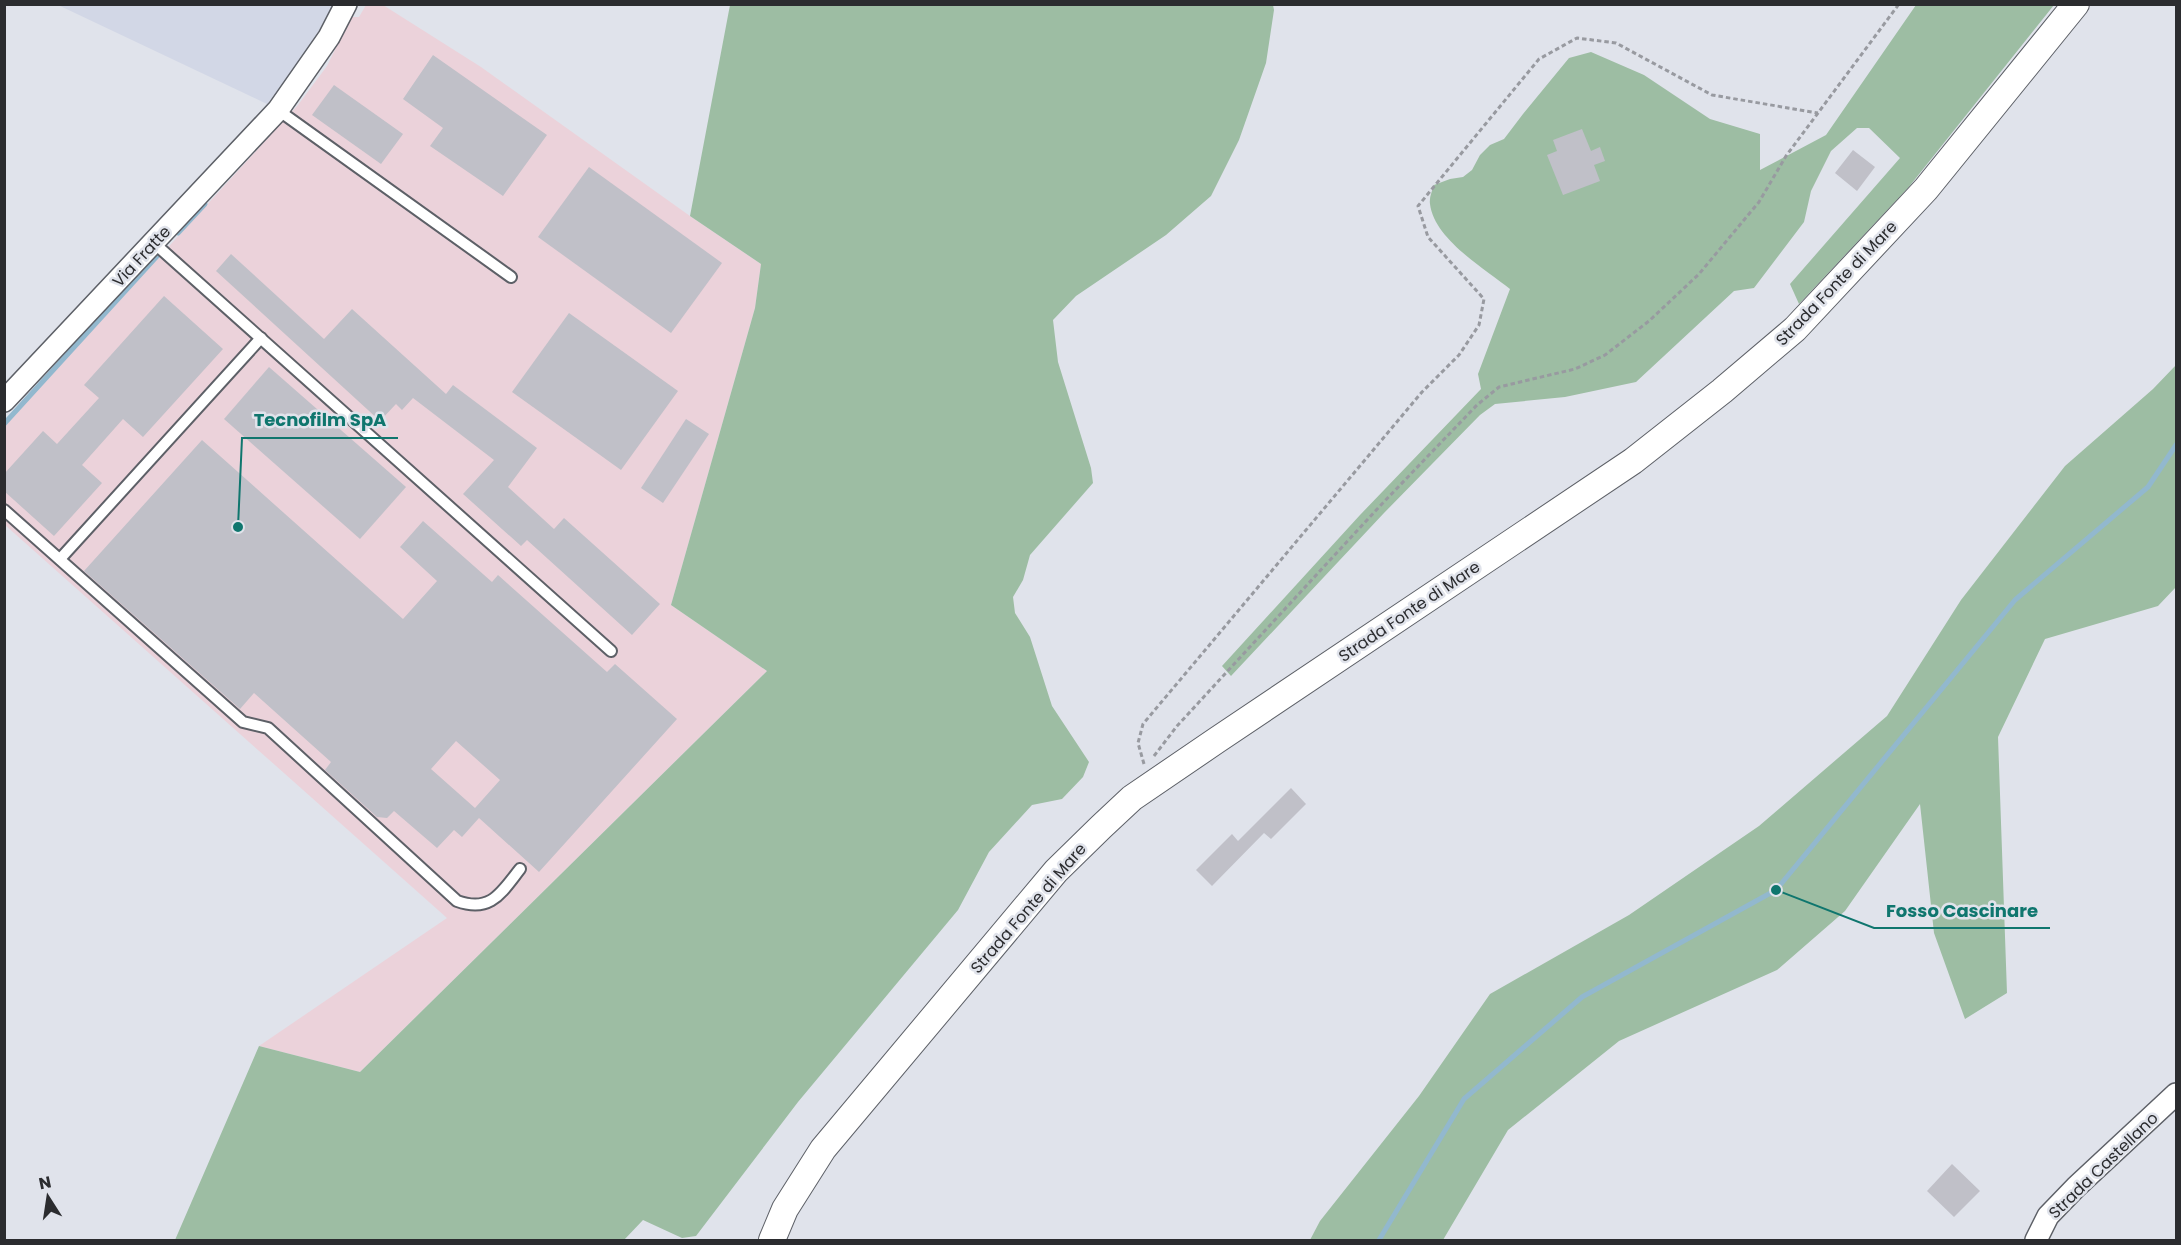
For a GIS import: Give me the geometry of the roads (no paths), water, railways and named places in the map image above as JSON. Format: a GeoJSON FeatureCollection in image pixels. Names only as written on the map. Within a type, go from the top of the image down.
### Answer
{"type":"FeatureCollection","features":[{"type":"Feature","properties":{"kind":"street","name":"Via Fratte"},"geometry":{"type":"LineString","coordinates":[[4,401],[278,110],[329,37],[346,4]]}},
{"type":"Feature","properties":{"kind":"street","name":"Strada Fonte di Mare"},"geometry":{"type":"LineString","coordinates":[[772,1240],[785,1209],[823,1149],[1049,880],[1101,827],[1132,798],[1633,461],[1722,391],[1795,329],[1926,189],[2076,4]]}},
{"type":"Feature","properties":{"kind":"street","name":"Strada Castellano"},"geometry":{"type":"LineString","coordinates":[[2036,1240],[2048,1216],[2176,1094]]}},
{"type":"Feature","properties":{"kind":"lane"},"geometry":{"type":"LineString","coordinates":[[278,110],[511,277]]}},
{"type":"Feature","properties":{"kind":"lane"},"geometry":{"type":"LineString","coordinates":[[154,243],[611,651]]}},
{"type":"Feature","properties":{"kind":"lane"},"geometry":{"type":"LineString","coordinates":[[60,559],[261,338]]}},
{"type":"Feature","properties":{"kind":"lane"},"geometry":{"type":"LineString","coordinates":[[4,510],[243,722],[268,728],[458,901],[468,905],[484,904],[496,898],[520,869]]}},
{"type":"Feature","properties":{"kind":"waterway"},"geometry":{"type":"LineString","coordinates":[[178,233],[205,204]]}},
{"type":"Feature","properties":{"kind":"waterway"},"geometry":{"type":"LineString","coordinates":[[4,424],[159,254]]}},
{"type":"Feature","properties":{"kind":"waterway"},"geometry":{"type":"LineString","coordinates":[[1379,1240],[1464,1099],[1582,997],[1776,890],[2015,600],[2148,487],[2176,445]]}},
{"type":"Feature","properties":{"kind":"place","name":"Tecnofilm SpA"},"geometry":{"type":"Point","coordinates":[238,527]}},
{"type":"Feature","properties":{"kind":"place","name":"Fosso Cascinare"},"geometry":{"type":"Point","coordinates":[1776,890]}}]}
